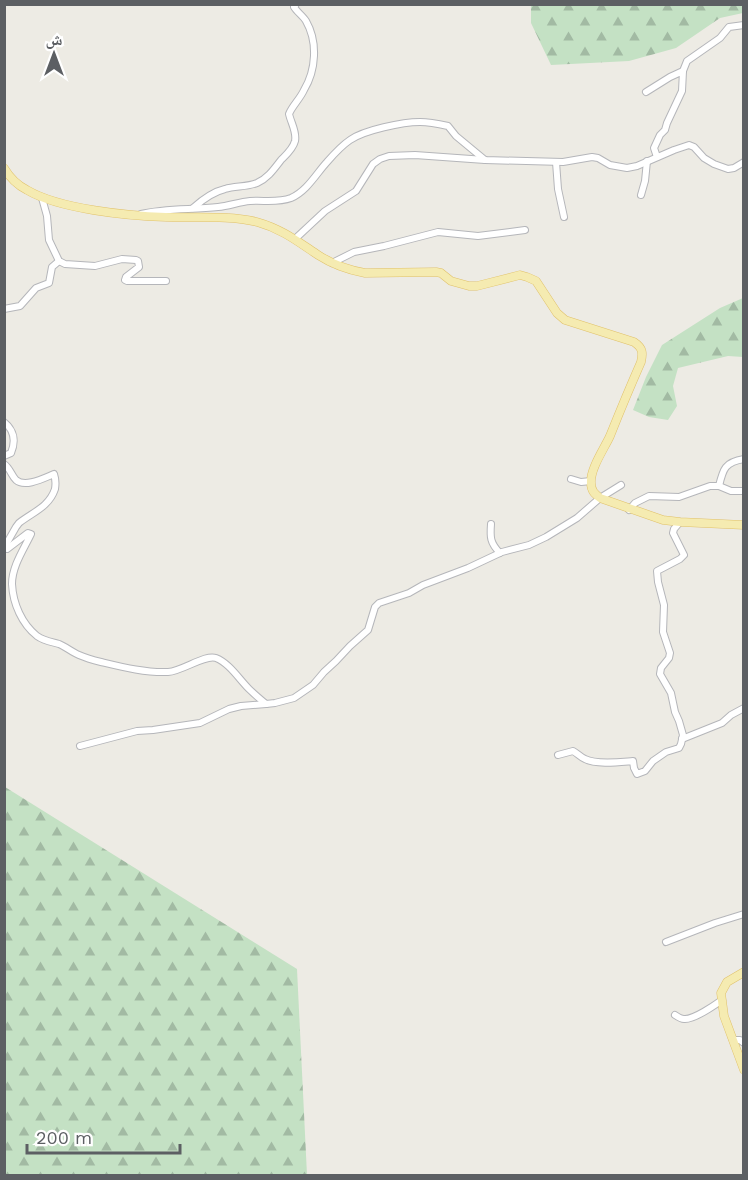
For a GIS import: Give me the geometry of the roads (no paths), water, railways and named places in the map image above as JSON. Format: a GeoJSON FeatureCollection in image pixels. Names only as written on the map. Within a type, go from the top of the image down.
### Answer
{"type":"FeatureCollection","features":[{"type":"Feature","properties":{"kind":"main road"},"geometry":{"type":"LineString","coordinates":[[4,168],[15,182],[28,192],[42,198],[74,206],[137,215],[246,220],[277,229],[332,263],[364,273],[436,272],[469,286],[520,275],[536,281],[557,313],[565,320],[634,342],[639,345],[643,354],[594,470],[591,481],[592,492],[600,498],[630,510],[663,520],[744,525]]}},
{"type":"Feature","properties":{"kind":"main road"},"geometry":{"type":"LineString","coordinates":[[744,972],[728,982],[721,993],[724,1016],[744,1070]]}},
{"type":"Feature","properties":{"kind":"street"},"geometry":{"type":"LineString","coordinates":[[192,208],[215,192],[260,182],[270,174],[295,142],[288,114],[308,83],[314,45],[305,19],[295,10],[296,4]]}},
{"type":"Feature","properties":{"kind":"street"},"geometry":{"type":"LineString","coordinates":[[657,157],[654,147],[665,130],[682,91],[683,71],[687,61],[720,38],[729,27],[744,25]]}},
{"type":"Feature","properties":{"kind":"street"},"geometry":{"type":"LineString","coordinates":[[646,92],[683,71]]}},
{"type":"Feature","properties":{"kind":"street"},"geometry":{"type":"LineString","coordinates":[[137,215],[153,211],[217,207],[290,198],[300,193],[333,155],[351,139],[372,131],[411,123],[422,122],[448,126],[456,136],[485,160]]}},
{"type":"Feature","properties":{"kind":"street"},"geometry":{"type":"LineString","coordinates":[[295,239],[325,211],[356,191],[373,164],[389,156],[415,155],[537,162],[563,162],[592,157],[610,165],[627,168],[689,145],[704,158],[728,169],[744,162]]}},
{"type":"Feature","properties":{"kind":"street"},"geometry":{"type":"LineString","coordinates":[[641,195],[647,161]]}},
{"type":"Feature","properties":{"kind":"street"},"geometry":{"type":"LineString","coordinates":[[556,162],[558,189],[564,217]]}},
{"type":"Feature","properties":{"kind":"street"},"geometry":{"type":"LineString","coordinates":[[42,198],[48,221],[49,240],[59,261],[65,264],[95,266],[122,259],[136,260],[139,267],[126,277],[127,281],[166,281]]}},
{"type":"Feature","properties":{"kind":"street"},"geometry":{"type":"LineString","coordinates":[[332,263],[354,252],[438,232],[478,236],[525,230]]}},
{"type":"Feature","properties":{"kind":"street"},"geometry":{"type":"LineString","coordinates":[[4,309],[20,306],[36,288],[49,283],[52,267],[59,261]]}},
{"type":"Feature","properties":{"kind":"street"},"geometry":{"type":"LineString","coordinates":[[4,422],[11,430],[14,442],[11,453],[4,456]]}},
{"type":"Feature","properties":{"kind":"street"},"geometry":{"type":"LineString","coordinates":[[719,486],[724,468],[735,460],[744,459]]}},
{"type":"Feature","properties":{"kind":"street"},"geometry":{"type":"LineString","coordinates":[[4,464],[21,483],[54,474],[56,480],[53,492],[46,504],[19,523],[4,548]]}},
{"type":"Feature","properties":{"kind":"street"},"geometry":{"type":"LineString","coordinates":[[571,479],[581,482],[591,481]]}},
{"type":"Feature","properties":{"kind":"street"},"geometry":{"type":"LineString","coordinates":[[80,746],[137,731],[200,723],[241,706],[275,703],[294,698],[314,686],[324,672],[368,630],[375,607],[379,603],[409,593],[500,553],[529,545],[546,537],[577,518],[600,498],[621,485]]}},
{"type":"Feature","properties":{"kind":"street"},"geometry":{"type":"LineString","coordinates":[[630,510],[635,503],[649,496],[679,497],[702,488],[719,486],[731,491],[744,491]]}},
{"type":"Feature","properties":{"kind":"street"},"geometry":{"type":"LineString","coordinates":[[558,755],[573,751],[586,760],[594,762],[633,761],[637,774],[645,771],[653,761],[666,752],[678,748],[683,735],[671,693],[660,674],[670,653],[663,632],[664,606],[657,571],[684,555],[673,533],[680,522]]}},
{"type":"Feature","properties":{"kind":"street"},"geometry":{"type":"LineString","coordinates":[[490,524],[493,547],[500,553]]}},
{"type":"Feature","properties":{"kind":"street"},"geometry":{"type":"LineString","coordinates":[[4,548],[7,549],[28,533],[32,534],[16,566],[12,585],[20,617],[42,639],[58,644],[83,657],[144,670],[163,672],[179,670],[213,657],[231,669],[266,704]]}},
{"type":"Feature","properties":{"kind":"street"},"geometry":{"type":"LineString","coordinates":[[682,739],[722,723],[744,708]]}},
{"type":"Feature","properties":{"kind":"street"},"geometry":{"type":"LineString","coordinates":[[666,942],[744,914]]}},
{"type":"Feature","properties":{"kind":"street"},"geometry":{"type":"LineString","coordinates":[[675,1015],[688,1019],[722,1000]]}},
{"type":"Feature","properties":{"kind":"street"},"geometry":{"type":"LineString","coordinates":[[732,1038],[744,1043]]}}]}
